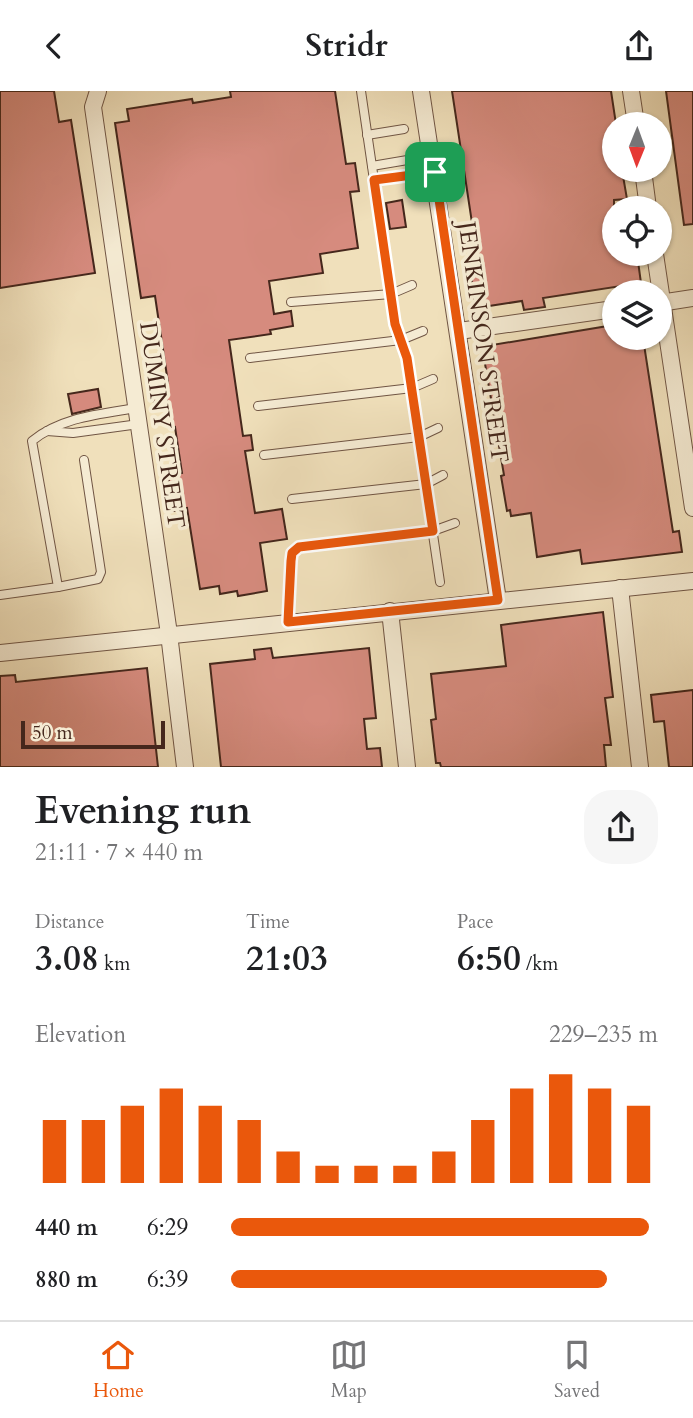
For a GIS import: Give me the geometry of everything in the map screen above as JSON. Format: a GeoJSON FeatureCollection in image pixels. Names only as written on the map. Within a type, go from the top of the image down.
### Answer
{"type":"FeatureCollection","features":[{"type":"Feature","properties":{"kind":"street","name":"DUMINY STREET"},"geometry":{"type":"LineString","coordinates":[[98,91],[93,107],[169,634],[185,767]]}},
{"type":"Feature","properties":{"kind":"street","name":"JENKINSON STREET"},"geometry":{"type":"LineString","coordinates":[[421,91],[498,600]]}},
{"type":"Feature","properties":{"kind":"street"},"geometry":{"type":"LineString","coordinates":[[631,91],[634,112]]}},
{"type":"Feature","properties":{"kind":"street"},"geometry":{"type":"LineString","coordinates":[[672,301],[693,297]]}},
{"type":"Feature","properties":{"kind":"street"},"geometry":{"type":"LineString","coordinates":[[459,331],[602,311]]}},
{"type":"Feature","properties":{"kind":"street"},"geometry":{"type":"LineString","coordinates":[[668,350],[693,508]]}},
{"type":"Feature","properties":{"kind":"street"},"geometry":{"type":"LineString","coordinates":[[0,653],[693,581]]}},
{"type":"Feature","properties":{"kind":"street"},"geometry":{"type":"LineString","coordinates":[[620,588],[640,767]]}},
{"type":"Feature","properties":{"kind":"street"},"geometry":{"type":"LineString","coordinates":[[390,611],[407,767]]}},
{"type":"Feature","properties":{"kind":"lane"},"geometry":{"type":"LineString","coordinates":[[361,91],[395,324],[412,388],[440,582]]}},
{"type":"Feature","properties":{"kind":"lane"},"geometry":{"type":"LineString","coordinates":[[367,135],[404,129]]}},
{"type":"Feature","properties":{"kind":"lane"},"geometry":{"type":"LineString","coordinates":[[372,166],[433,164]]}},
{"type":"Feature","properties":{"kind":"lane"},"geometry":{"type":"LineString","coordinates":[[374,180],[433,164]]}},
{"type":"Feature","properties":{"kind":"lane"},"geometry":{"type":"LineString","coordinates":[[290,302],[391,294],[412,285]]}},
{"type":"Feature","properties":{"kind":"lane"},"geometry":{"type":"LineString","coordinates":[[250,358],[401,340],[423,331]]}},
{"type":"Feature","properties":{"kind":"lane"},"geometry":{"type":"LineString","coordinates":[[258,406],[412,388],[433,379]]}},
{"type":"Feature","properties":{"kind":"lane"},"geometry":{"type":"LineString","coordinates":[[58,587],[33,441],[44,431],[70,421],[136,408]]}},
{"type":"Feature","properties":{"kind":"lane"},"geometry":{"type":"LineString","coordinates":[[44,431],[73,433],[139,424]]}},
{"type":"Feature","properties":{"kind":"lane"},"geometry":{"type":"LineString","coordinates":[[264,454],[419,437],[438,428]]}},
{"type":"Feature","properties":{"kind":"lane"},"geometry":{"type":"LineString","coordinates":[[0,595],[98,579],[100,572],[84,460]]}},
{"type":"Feature","properties":{"kind":"lane"},"geometry":{"type":"LineString","coordinates":[[292,499],[426,484],[443,475]]}},
{"type":"Feature","properties":{"kind":"lane"},"geometry":{"type":"LineString","coordinates":[[288,622],[292,553],[299,547],[433,531],[455,523]]}},
{"type":"Feature","properties":{"kind":"building"},"geometry":{"type":"Polygon","coordinates":[[[0,91],[54,91],[59,122],[71,120],[95,273],[0,288],[0,91]]]}},
{"type":"Feature","properties":{"kind":"building"},"geometry":{"type":"Polygon","coordinates":[[[230,91],[335,91],[346,164],[355,163],[359,191],[350,192],[358,248],[320,254],[323,273],[269,281],[274,314],[291,311],[293,326],[270,330],[271,334],[229,340],[243,436],[251,435],[253,450],[245,451],[255,513],[282,509],[287,539],[260,543],[267,591],[238,596],[237,591],[220,594],[219,586],[200,589],[187,508],[173,511],[168,476],[182,473],[175,427],[171,428],[167,401],[154,403],[151,385],[168,383],[155,296],[141,298],[115,123],[129,121],[127,109],[192,99],[193,103],[231,97],[230,91]]]}},
{"type":"Feature","properties":{"kind":"building"},"geometry":{"type":"Polygon","coordinates":[[[452,91],[611,91],[614,112],[602,112],[602,182],[624,182],[626,196],[602,196],[602,266],[639,266],[641,280],[602,280],[602,289],[543,298],[545,307],[524,310],[522,301],[476,308],[470,271],[479,269],[452,91]]]}},
{"type":"Feature","properties":{"kind":"building"},"geometry":{"type":"Polygon","coordinates":[[[666,91],[693,91],[693,224],[684,225],[672,136],[672,112],[669,112],[666,91]]]}},
{"type":"Feature","properties":{"kind":"building"},"geometry":{"type":"Polygon","coordinates":[[[402,200],[406,227],[390,229],[386,203],[402,200]]]}},
{"type":"Feature","properties":{"kind":"building"},"geometry":{"type":"Polygon","coordinates":[[[602,327],[602,350],[645,350],[673,532],[679,531],[682,552],[582,564],[580,550],[537,557],[531,513],[511,516],[510,510],[507,511],[501,476],[504,475],[483,352],[486,351],[486,346],[602,327]]]}},
{"type":"Feature","properties":{"kind":"building"},"geometry":{"type":"Polygon","coordinates":[[[98,389],[101,407],[72,414],[68,394],[98,389]]]}},
{"type":"Feature","properties":{"kind":"building"},"geometry":{"type":"Polygon","coordinates":[[[603,612],[613,697],[605,698],[611,745],[604,745],[606,767],[441,767],[440,763],[436,763],[431,720],[436,719],[431,674],[506,666],[501,625],[603,612]]]}},
{"type":"Feature","properties":{"kind":"building"},"geometry":{"type":"Polygon","coordinates":[[[271,648],[273,658],[369,648],[376,718],[364,719],[367,749],[380,748],[382,767],[221,767],[210,664],[255,659],[254,650],[271,648]]]}},
{"type":"Feature","properties":{"kind":"building"},"geometry":{"type":"Polygon","coordinates":[[[147,668],[158,767],[0,767],[0,676],[15,675],[16,682],[147,668]]]}},
{"type":"Feature","properties":{"kind":"building"},"geometry":{"type":"Polygon","coordinates":[[[693,690],[693,767],[669,767],[664,721],[654,722],[651,695],[693,690]]]}},
{"type":"Feature","properties":{"kind":"route"},"geometry":{"type":"LineString","coordinates":[[435,172],[498,600],[288,622],[291,561],[295,549],[310,543],[433,531],[407,358],[395,324],[374,180],[435,172]]}}]}
